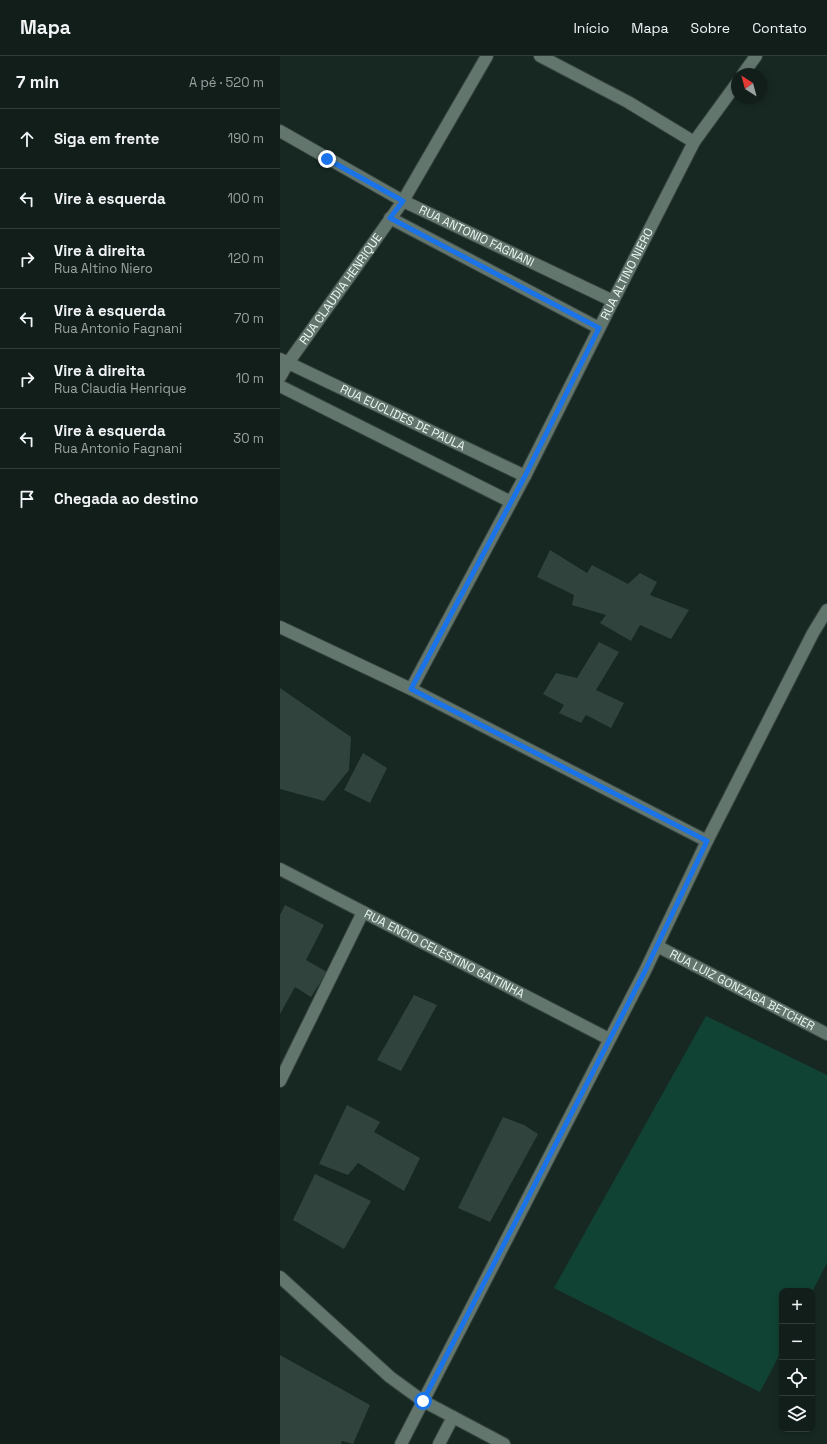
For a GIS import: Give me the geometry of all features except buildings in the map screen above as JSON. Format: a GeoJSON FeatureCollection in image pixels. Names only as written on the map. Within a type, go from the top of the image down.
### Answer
{"type":"FeatureCollection","features":[{"type":"Feature","properties":{"kind":"street","name":"RUA CLAUDIA HENRIQUE"},"geometry":{"type":"LineString","coordinates":[[280,377],[284,361],[403,201],[487,56]]}},
{"type":"Feature","properties":{"kind":"street"},"geometry":{"type":"LineString","coordinates":[[540,56],[628,102],[694,142]]}},
{"type":"Feature","properties":{"kind":"street"},"geometry":{"type":"LineString","coordinates":[[747,68],[756,56]]}},
{"type":"Feature","properties":{"kind":"street","name":"RUA ALTINO NIERO"},"geometry":{"type":"LineString","coordinates":[[411,689],[525,476],[694,142],[731,91]]}},
{"type":"Feature","properties":{"kind":"street","name":"RUA ANTONIO FAGNANI"},"geometry":{"type":"LineString","coordinates":[[280,131],[403,201],[613,301]]}},
{"type":"Feature","properties":{"kind":"street","name":"RUA ANTONIO FAGNANI"},"geometry":{"type":"LineString","coordinates":[[390,218],[599,328]]}},
{"type":"Feature","properties":{"kind":"street","name":"RUA EUCLIDES DE PAULA"},"geometry":{"type":"LineString","coordinates":[[284,361],[525,476]]}},
{"type":"Feature","properties":{"kind":"street"},"geometry":{"type":"LineString","coordinates":[[280,386],[510,502]]}},
{"type":"Feature","properties":{"kind":"street"},"geometry":{"type":"LineString","coordinates":[[401,1444],[657,946],[707,841],[813,633],[827,610]]}},
{"type":"Feature","properties":{"kind":"street"},"geometry":{"type":"LineString","coordinates":[[280,627],[411,689],[707,841]]}},
{"type":"Feature","properties":{"kind":"street","name":"RUA ENCIO CELESTINO GAITINHA"},"geometry":{"type":"LineString","coordinates":[[280,869],[609,1039]]}},
{"type":"Feature","properties":{"kind":"street"},"geometry":{"type":"LineString","coordinates":[[280,1081],[363,912]]}},
{"type":"Feature","properties":{"kind":"street","name":"RUA LUIZ GONZAGA BETCHER"},"geometry":{"type":"LineString","coordinates":[[657,946],[827,1034]]}},
{"type":"Feature","properties":{"kind":"street"},"geometry":{"type":"LineString","coordinates":[[280,1277],[390,1377],[423,1401],[504,1444]]}},
{"type":"Feature","properties":{"kind":"street"},"geometry":{"type":"LineString","coordinates":[[440,1444],[453,1417]]}},
{"type":"Feature","properties":{"kind":"green space"},"geometry":{"type":"Polygon","coordinates":[[[706,1016],[827,1075],[827,1263],[814,1288],[779,1288],[779,1356],[760,1392],[554,1288],[706,1016]]]}},
{"type":"Feature","properties":{"kind":"route"},"geometry":{"type":"LineString","coordinates":[[327,159],[403,201],[390,218],[599,328],[525,476],[411,689],[707,841],[645,971],[423,1401]]}}]}
